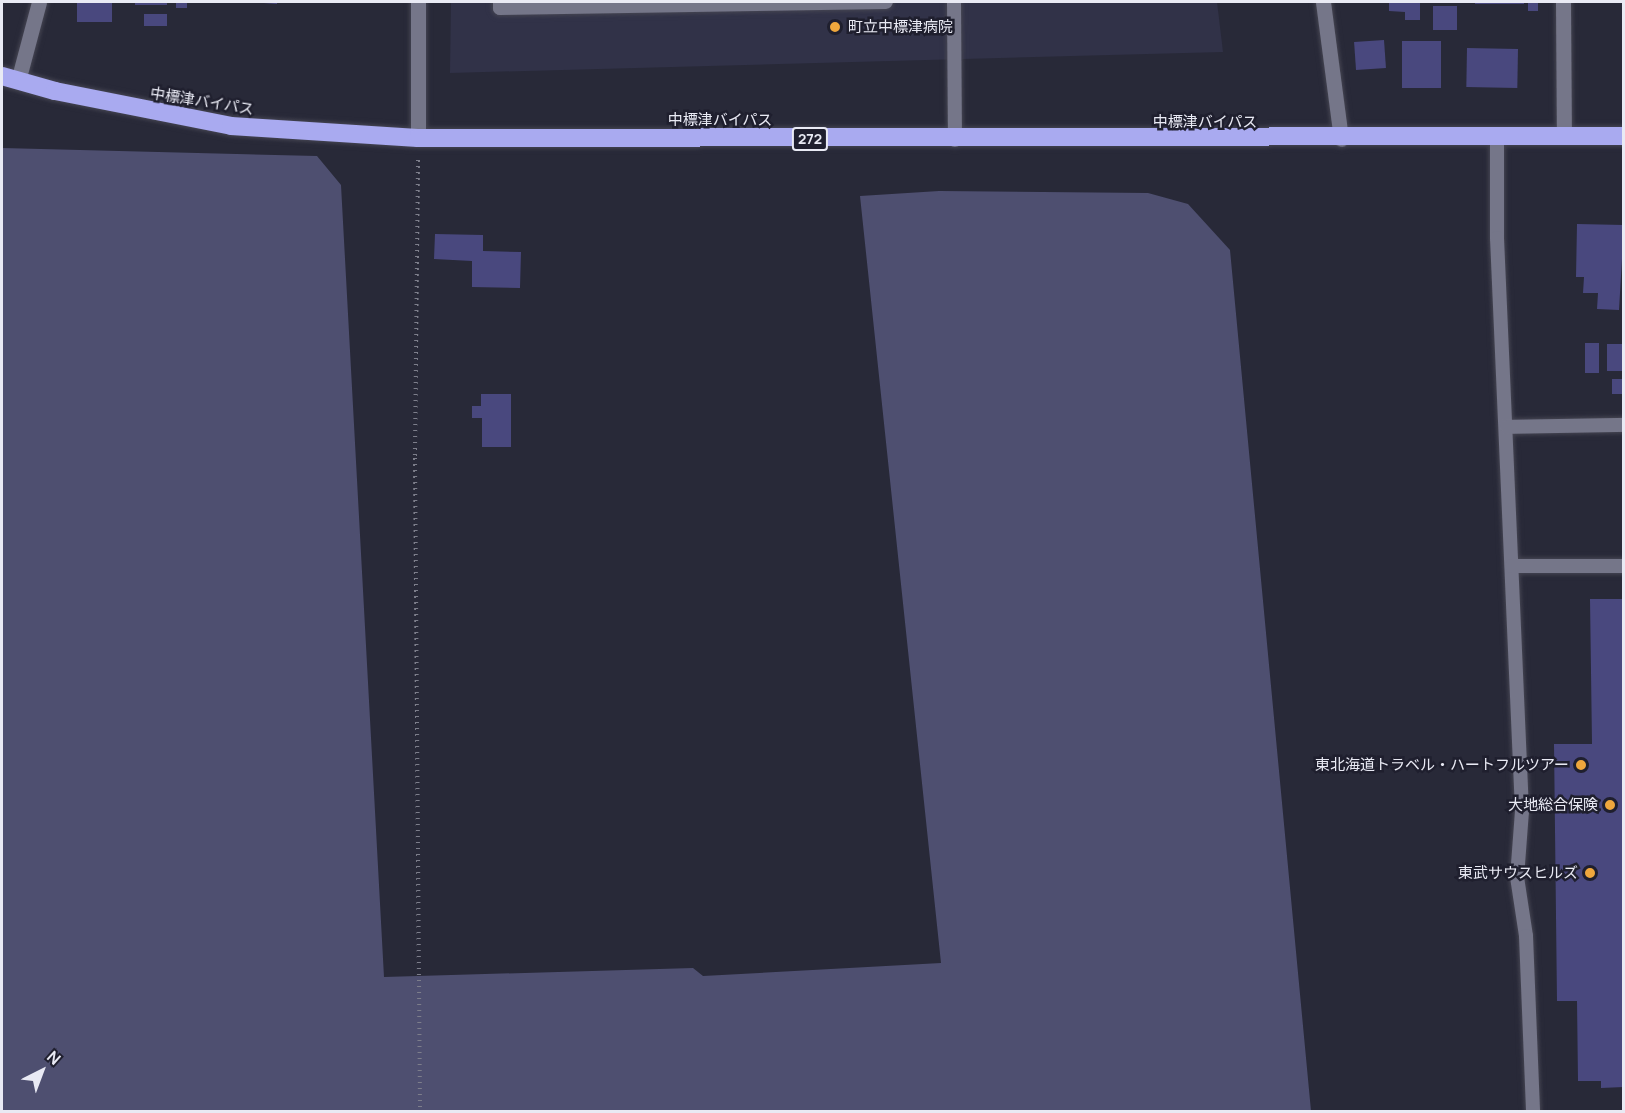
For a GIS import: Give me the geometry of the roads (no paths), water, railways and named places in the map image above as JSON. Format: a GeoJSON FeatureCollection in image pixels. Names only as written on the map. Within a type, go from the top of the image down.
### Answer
{"type":"FeatureCollection","features":[{"type":"Feature","properties":{"kind":"highway","name":"中標津バイパス"},"geometry":{"type":"LineString","coordinates":[[10,79],[231,126],[418,138],[955,140],[1623,136]]}},
{"type":"Feature","properties":{"kind":"street"},"geometry":{"type":"LineString","coordinates":[[10,79],[39,2]]}},
{"type":"Feature","properties":{"kind":"street"},"geometry":{"type":"LineString","coordinates":[[418,2],[418,138]]}},
{"type":"Feature","properties":{"kind":"street"},"geometry":{"type":"LineString","coordinates":[[1323,2],[1341,139]]}},
{"type":"Feature","properties":{"kind":"street"},"geometry":{"type":"LineString","coordinates":[[1563,2],[1564,136]]}},
{"type":"Feature","properties":{"kind":"lane"},"geometry":{"type":"LineString","coordinates":[[500,2],[501,8],[886,2]]}},
{"type":"Feature","properties":{"kind":"lane"},"geometry":{"type":"LineString","coordinates":[[954,2],[955,140]]}},
{"type":"Feature","properties":{"kind":"lane"},"geometry":{"type":"LineString","coordinates":[[1497,135],[1497,238],[1522,811],[1517,877],[1526,936],[1533,1112]]}},
{"type":"Feature","properties":{"kind":"lane"},"geometry":{"type":"LineString","coordinates":[[1507,427],[1623,425]]}},
{"type":"Feature","properties":{"kind":"lane"},"geometry":{"type":"LineString","coordinates":[[1512,566],[1623,566]]}},
{"type":"Feature","properties":{"kind":"place","name":"町立中標津病院"},"geometry":{"type":"Point","coordinates":[835,27]}},
{"type":"Feature","properties":{"kind":"place","name":"東北海道トラベル・ハートフルツアー"},"geometry":{"type":"Point","coordinates":[1581,765]}},
{"type":"Feature","properties":{"kind":"place","name":"大地総合保険"},"geometry":{"type":"Point","coordinates":[1610,805]}},
{"type":"Feature","properties":{"kind":"place","name":"東武サウスヒルズ"},"geometry":{"type":"Point","coordinates":[1590,873]}}]}
